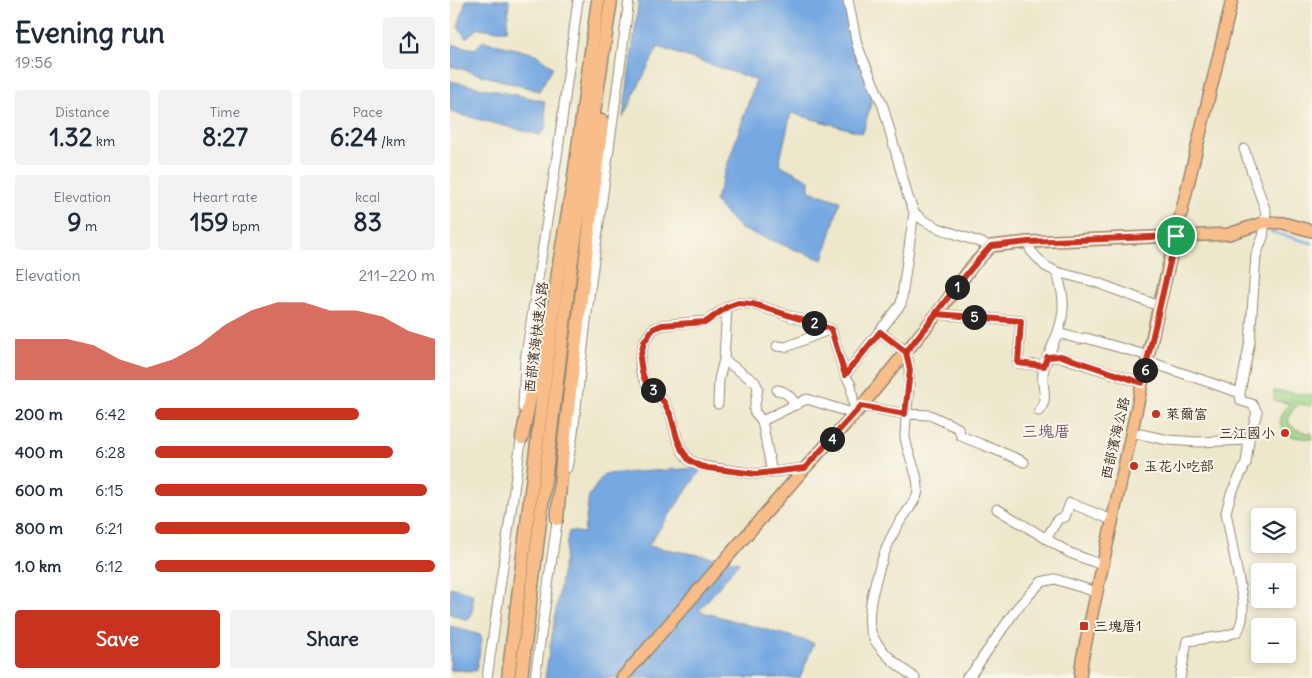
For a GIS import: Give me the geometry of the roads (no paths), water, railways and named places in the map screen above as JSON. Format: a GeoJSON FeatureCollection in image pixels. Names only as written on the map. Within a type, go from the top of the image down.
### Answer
{"type":"FeatureCollection","features":[{"type":"Feature","properties":{"kind":"highway"},"geometry":{"type":"LineString","coordinates":[[522,438],[541,348],[575,109],[598,0]]}},
{"type":"Feature","properties":{"kind":"highway","name":"西部濱海快速公路"},"geometry":{"type":"LineString","coordinates":[[508,678],[559,264],[598,0]]}},
{"type":"Feature","properties":{"kind":"highway"},"geometry":{"type":"LineString","coordinates":[[557,519],[570,382],[602,125],[611,39],[612,0]]}},
{"type":"Feature","properties":{"kind":"highway","name":"西部濱海快速公路"},"geometry":{"type":"LineString","coordinates":[[521,678],[571,266],[596,105],[603,44],[612,0]]}},
{"type":"Feature","properties":{"kind":"main road","name":"西部濱海公路"},"geometry":{"type":"LineString","coordinates":[[1080,678],[1096,592],[1159,306],[1232,0]]}},
{"type":"Feature","properties":{"kind":"main road"},"geometry":{"type":"LineString","coordinates":[[622,678],[858,410],[937,314],[973,264],[991,246],[1028,242],[1229,234],[1266,222],[1283,223],[1312,231]]}},
{"type":"Feature","properties":{"kind":"street"},"geometry":{"type":"LineString","coordinates":[[487,678],[522,438],[525,361],[558,150],[578,0]]}},
{"type":"Feature","properties":{"kind":"street"},"geometry":{"type":"LineString","coordinates":[[535,678],[557,519],[573,433],[629,0]]}},
{"type":"Feature","properties":{"kind":"street"},"geometry":{"type":"LineString","coordinates":[[848,0],[857,45],[883,106],[908,197],[914,212],[923,220],[938,228],[991,246]]}},
{"type":"Feature","properties":{"kind":"street"},"geometry":{"type":"LineString","coordinates":[[1180,678],[1187,640],[1224,636],[1237,632],[1241,627],[1243,602],[1226,512],[1231,494],[1246,463],[1249,440],[1257,412],[1252,404],[1241,401],[1240,393],[1250,341],[1256,255],[1266,222],[1266,212],[1244,150]]}},
{"type":"Feature","properties":{"kind":"street"},"geometry":{"type":"LineString","coordinates":[[845,375],[902,304],[914,212]]}},
{"type":"Feature","properties":{"kind":"street"},"geometry":{"type":"LineString","coordinates":[[1028,242],[1031,251],[1045,266],[1057,272],[1095,282],[1159,306]]}},
{"type":"Feature","properties":{"kind":"street"},"geometry":{"type":"LineString","coordinates":[[1039,411],[1044,400],[1042,378],[1046,362],[1058,333],[1063,312],[1057,272]]}},
{"type":"Feature","properties":{"kind":"street"},"geometry":{"type":"LineString","coordinates":[[805,468],[756,474],[708,468],[689,460],[682,450],[671,416],[664,402],[646,383],[640,358],[644,342],[653,329],[662,325],[706,322],[727,307],[738,303],[753,304],[831,329]]}},
{"type":"Feature","properties":{"kind":"street"},"geometry":{"type":"LineString","coordinates":[[718,404],[719,379],[724,360],[727,307]]}},
{"type":"Feature","properties":{"kind":"street"},"geometry":{"type":"LineString","coordinates":[[937,314],[1021,321],[1018,363],[1046,362],[1061,356],[1142,383]]}},
{"type":"Feature","properties":{"kind":"street"},"geometry":{"type":"LineString","coordinates":[[777,346],[786,347],[831,329]]}},
{"type":"Feature","properties":{"kind":"street"},"geometry":{"type":"LineString","coordinates":[[831,329],[858,410]]}},
{"type":"Feature","properties":{"kind":"street"},"geometry":{"type":"LineString","coordinates":[[880,332],[906,352],[910,370],[905,414],[905,438],[917,482],[917,494],[894,533],[870,604],[869,620],[872,633],[883,650],[892,661],[915,678]]}},
{"type":"Feature","properties":{"kind":"street"},"geometry":{"type":"LineString","coordinates":[[1058,333],[1086,338],[1148,358],[1240,393]]}},
{"type":"Feature","properties":{"kind":"street"},"geometry":{"type":"LineString","coordinates":[[724,360],[755,382],[758,388],[754,411],[762,421],[772,473]]}},
{"type":"Feature","properties":{"kind":"street"},"geometry":{"type":"LineString","coordinates":[[777,390],[782,390],[792,398],[796,405]]}},
{"type":"Feature","properties":{"kind":"street"},"geometry":{"type":"LineString","coordinates":[[762,421],[807,399],[858,410],[930,415],[958,428],[961,436],[997,449],[1024,462]]}},
{"type":"Feature","properties":{"kind":"street"},"geometry":{"type":"LineString","coordinates":[[1132,432],[1168,440],[1197,442],[1249,440]]}},
{"type":"Feature","properties":{"kind":"street"},"geometry":{"type":"LineString","coordinates":[[1046,539],[1058,519],[1065,517],[1070,503],[1112,520]]}},
{"type":"Feature","properties":{"kind":"street"},"geometry":{"type":"LineString","coordinates":[[998,509],[1070,553],[1102,565]]}},
{"type":"Feature","properties":{"kind":"street"},"geometry":{"type":"LineString","coordinates":[[966,678],[972,673],[1017,608],[1041,582],[1055,579],[1096,592]]}},
{"type":"Feature","properties":{"kind":"water"},"geometry":{"type":"Polygon","coordinates":[[[466,0],[509,0],[507,30],[478,28],[466,38],[458,27],[466,0]]]}},
{"type":"Feature","properties":{"kind":"water"},"geometry":{"type":"Polygon","coordinates":[[[639,0],[846,0],[872,99],[863,133],[791,113],[779,164],[809,180],[809,191],[840,201],[823,260],[741,229],[715,202],[756,80],[658,47],[623,117],[639,0]]]}},
{"type":"Feature","properties":{"kind":"water"},"geometry":{"type":"Polygon","coordinates":[[[483,41],[536,54],[553,67],[539,91],[450,66],[450,44],[475,49],[483,41]]]}},
{"type":"Feature","properties":{"kind":"water"},"geometry":{"type":"Polygon","coordinates":[[[450,81],[544,101],[547,126],[540,135],[450,112],[450,81]]]}},
{"type":"Feature","properties":{"kind":"water"},"geometry":{"type":"Polygon","coordinates":[[[702,468],[648,546],[739,562],[699,611],[814,643],[800,678],[545,678],[569,531],[584,533],[589,496],[604,474],[702,468]]]}},
{"type":"Feature","properties":{"kind":"water"},"geometry":{"type":"Polygon","coordinates":[[[450,587],[472,593],[473,607],[468,620],[450,614],[450,587]]]}},
{"type":"Feature","properties":{"kind":"water"},"geometry":{"type":"Polygon","coordinates":[[[450,626],[480,635],[482,640],[476,671],[450,670],[450,626]]]}},
{"type":"Feature","properties":{"kind":"waterway"},"geometry":{"type":"LineString","coordinates":[[1271,232],[1312,243]]}},
{"type":"Feature","properties":{"kind":"place","name":"萊爾富"},"geometry":{"type":"Point","coordinates":[1156,414]}},
{"type":"Feature","properties":{"kind":"place","name":"三江國小"},"geometry":{"type":"Point","coordinates":[1285,433]}},
{"type":"Feature","properties":{"kind":"place","name":"玉花小吃部"},"geometry":{"type":"Point","coordinates":[1134,466]}},
{"type":"Feature","properties":{"kind":"place","name":"三塊厝1"},"geometry":{"type":"Point","coordinates":[1084,626]}},
{"type":"Feature","properties":{"kind":"district","name":"三塊厝"},"geometry":{"type":"Point","coordinates":[1046,431]}}]}
